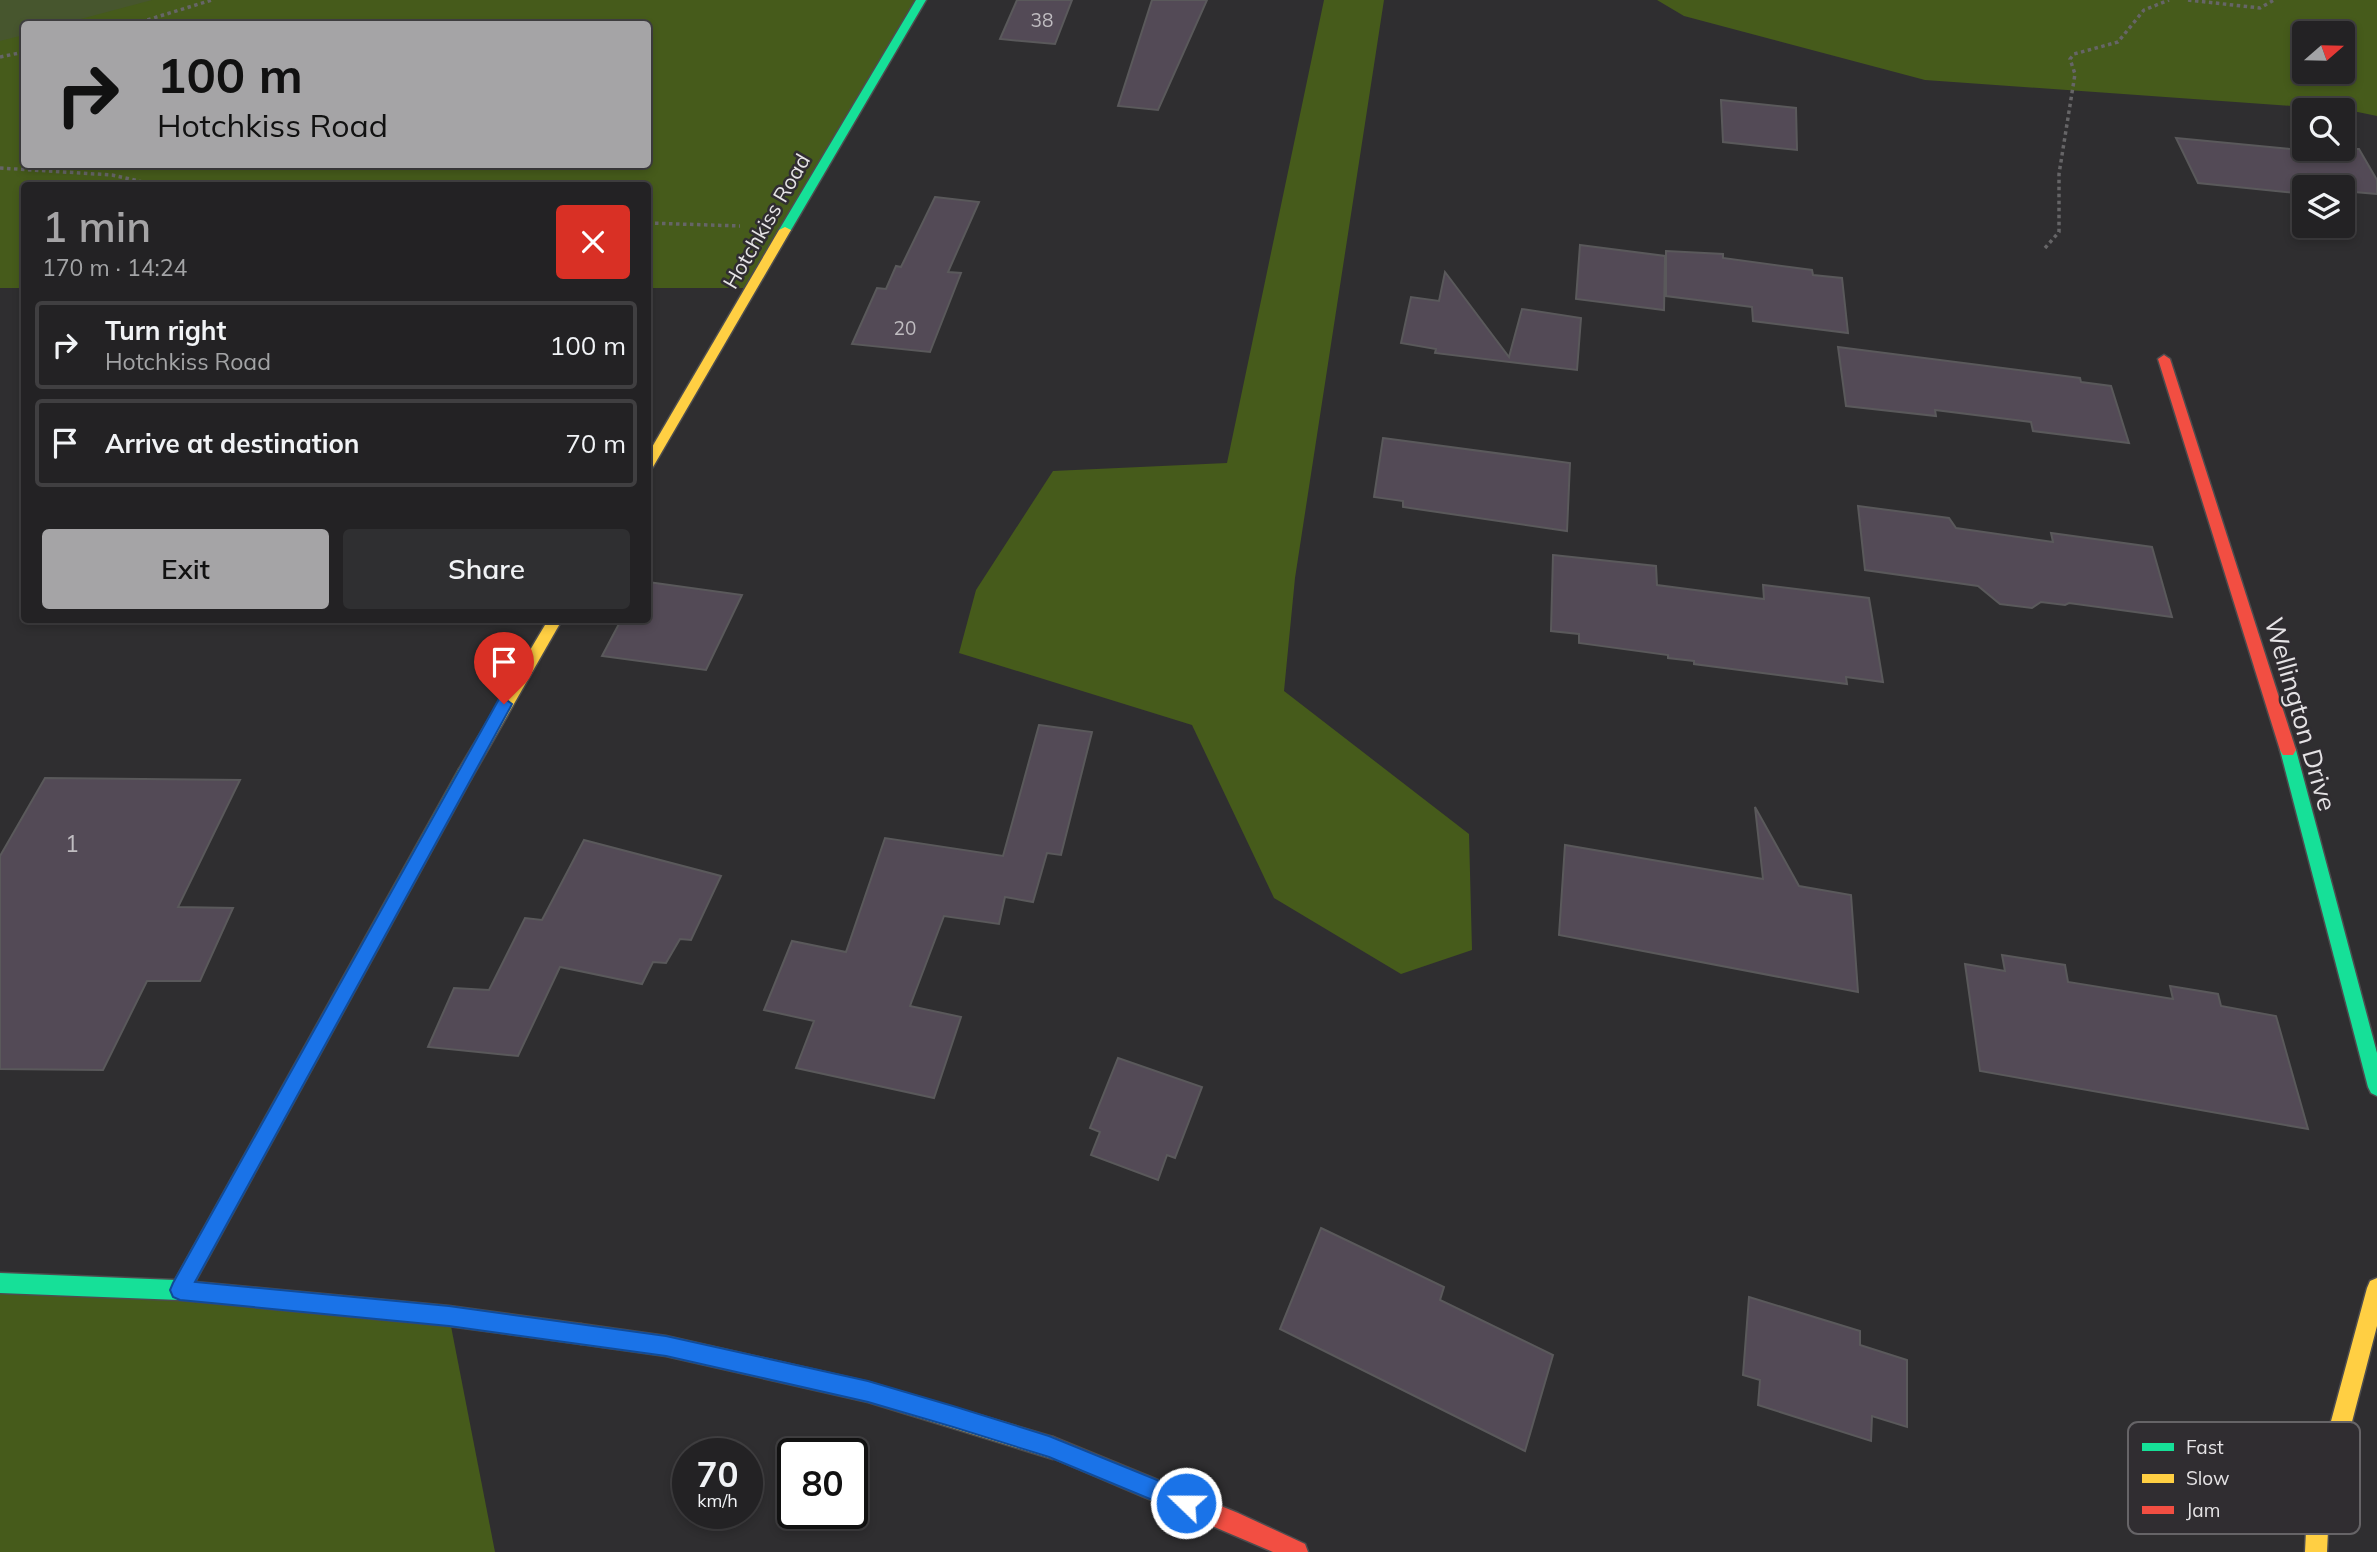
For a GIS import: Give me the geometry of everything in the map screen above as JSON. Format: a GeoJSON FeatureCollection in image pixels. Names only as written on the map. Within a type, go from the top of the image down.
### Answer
{"type":"FeatureCollection","features":[{"type":"Feature","properties":{"kind":"main road","name":"Hotchkiss Road"},"geometry":{"type":"LineString","coordinates":[[651,459],[921,0]]}},
{"type":"Feature","properties":{"kind":"main road","name":"Wellington Drive"},"geometry":{"type":"LineString","coordinates":[[2164,359],[2286,741],[2377,1087]]}},
{"type":"Feature","properties":{"kind":"main road"},"geometry":{"type":"LineString","coordinates":[[180,1290],[493,722],[553,623]]}},
{"type":"Feature","properties":{"kind":"main road"},"geometry":{"type":"LineString","coordinates":[[0,1283],[180,1290],[449,1316],[666,1346],[855,1388],[1049,1447],[1230,1521],[1297,1552]]}},
{"type":"Feature","properties":{"kind":"main road"},"geometry":{"type":"LineString","coordinates":[[2341,1422],[2377,1288]]}},
{"type":"Feature","properties":{"kind":"main road"},"geometry":{"type":"LineString","coordinates":[[2316,1552],[2317,1534]]}},
{"type":"Feature","properties":{"kind":"path"},"geometry":{"type":"LineString","coordinates":[[144,21],[212,0]]}},
{"type":"Feature","properties":{"kind":"path"},"geometry":{"type":"LineString","coordinates":[[2045,248],[2059,232],[2059,174],[2075,74],[2070,59],[2074,54],[2118,42],[2137,13],[2160,1],[2169,0]]}},
{"type":"Feature","properties":{"kind":"path"},"geometry":{"type":"LineString","coordinates":[[2188,0],[2260,8],[2274,0]]}},
{"type":"Feature","properties":{"kind":"path"},"geometry":{"type":"LineString","coordinates":[[0,58],[21,53]]}},
{"type":"Feature","properties":{"kind":"path"},"geometry":{"type":"LineString","coordinates":[[0,167],[112,175],[143,182]]}},
{"type":"Feature","properties":{"kind":"path"},"geometry":{"type":"LineString","coordinates":[[651,223],[786,227]]}},
{"type":"Feature","properties":{"kind":"green space"},"geometry":{"type":"Polygon","coordinates":[[[0,0],[392,0],[313,21],[21,21],[21,101],[0,107],[0,0]]]}},
{"type":"Feature","properties":{"kind":"green space"},"geometry":{"type":"Polygon","coordinates":[[[152,0],[921,0],[751,288],[651,288],[651,182],[21,182],[21,288],[0,288],[0,41],[21,36],[21,168],[651,168],[651,21],[73,21],[152,0]]]}},
{"type":"Feature","properties":{"kind":"green space"},"geometry":{"type":"Polygon","coordinates":[[[1324,0],[1384,0],[1295,578],[1284,691],[1469,834],[1472,950],[1401,974],[1274,898],[1192,725],[959,653],[976,590],[1053,471],[1227,463],[1324,0]]]}},
{"type":"Feature","properties":{"kind":"green space"},"geometry":{"type":"Polygon","coordinates":[[[1657,0],[2377,0],[2377,116],[2355,111],[2355,98],[2292,98],[2292,106],[1925,80],[1684,16],[1657,0]]]}},
{"type":"Feature","properties":{"kind":"green space"},"geometry":{"type":"Polygon","coordinates":[[[0,1283],[449,1316],[495,1552],[0,1552],[0,1283]]]}},
{"type":"Feature","properties":{"kind":"building"},"geometry":{"type":"Polygon","coordinates":[[[1017,0],[1072,0],[1055,44],[1000,39],[1017,0]]]}},
{"type":"Feature","properties":{"kind":"building"},"geometry":{"type":"Polygon","coordinates":[[[1152,0],[1207,0],[1158,110],[1118,106],[1152,0]]]}},
{"type":"Feature","properties":{"kind":"building"},"geometry":{"type":"Polygon","coordinates":[[[1721,100],[1796,108],[1797,150],[1723,142],[1721,100]]]}},
{"type":"Feature","properties":{"kind":"building"},"geometry":{"type":"Polygon","coordinates":[[[2176,138],[2292,149],[2292,161],[2355,161],[2355,149],[2359,149],[2377,180],[2377,194],[2355,192],[2355,175],[2292,175],[2292,193],[2198,183],[2176,138]]]}},
{"type":"Feature","properties":{"kind":"building"},"geometry":{"type":"Polygon","coordinates":[[[935,197],[979,202],[948,272],[961,273],[930,352],[852,344],[877,288],[886,289],[896,266],[901,267],[935,197]]]}},
{"type":"Feature","properties":{"kind":"building"},"geometry":{"type":"Polygon","coordinates":[[[1580,245],[1665,256],[1664,310],[1576,299],[1580,245]]]}},
{"type":"Feature","properties":{"kind":"building"},"geometry":{"type":"Polygon","coordinates":[[[1666,251],[1723,254],[1723,258],[1812,270],[1813,275],[1842,278],[1848,333],[1753,321],[1752,307],[1666,296],[1666,251]]]}},
{"type":"Feature","properties":{"kind":"building"},"geometry":{"type":"Polygon","coordinates":[[[1445,272],[1509,357],[1522,309],[1581,318],[1577,370],[1435,353],[1436,349],[1401,343],[1411,297],[1439,301],[1445,272]]]}},
{"type":"Feature","properties":{"kind":"building"},"geometry":{"type":"Polygon","coordinates":[[[1838,347],[2080,378],[2081,382],[2111,386],[2129,443],[2033,431],[2031,422],[1935,410],[1936,416],[1846,406],[1838,347]]]}},
{"type":"Feature","properties":{"kind":"building"},"geometry":{"type":"Polygon","coordinates":[[[1383,438],[1570,463],[1567,531],[1403,507],[1403,501],[1374,497],[1383,438]]]}},
{"type":"Feature","properties":{"kind":"building"},"geometry":{"type":"Polygon","coordinates":[[[1858,506],[1949,518],[1956,528],[2053,542],[2051,533],[2152,547],[2172,617],[2069,603],[2065,605],[2041,602],[2032,608],[2000,604],[1978,586],[1865,570],[1858,506]]]}},
{"type":"Feature","properties":{"kind":"building"},"geometry":{"type":"Polygon","coordinates":[[[1553,555],[1656,566],[1657,585],[1764,599],[1763,585],[1869,598],[1883,682],[1846,677],[1847,684],[1694,664],[1694,661],[1668,658],[1668,655],[1579,643],[1579,634],[1551,631],[1553,555]]]}},
{"type":"Feature","properties":{"kind":"building"},"geometry":{"type":"Polygon","coordinates":[[[651,582],[742,595],[706,670],[602,656],[619,623],[651,623],[651,582]]]}},
{"type":"Feature","properties":{"kind":"building"},"geometry":{"type":"Polygon","coordinates":[[[1039,725],[1092,732],[1061,855],[1047,853],[1033,902],[1005,897],[999,924],[944,916],[910,1006],[961,1017],[934,1098],[796,1068],[814,1021],[764,1010],[792,941],[846,952],[885,838],[1003,856],[1039,725]]]}},
{"type":"Feature","properties":{"kind":"building"},"geometry":{"type":"Polygon","coordinates":[[[45,778],[240,780],[178,907],[233,908],[200,981],[147,981],[103,1070],[0,1069],[0,856],[45,778]]]}},
{"type":"Feature","properties":{"kind":"building"},"geometry":{"type":"Polygon","coordinates":[[[1755,807],[1799,886],[1851,895],[1858,992],[1559,935],[1565,845],[1763,879],[1755,807]]]}},
{"type":"Feature","properties":{"kind":"building"},"geometry":{"type":"Polygon","coordinates":[[[584,840],[721,876],[691,940],[680,939],[666,963],[653,962],[642,984],[560,967],[518,1056],[428,1047],[454,988],[489,990],[525,918],[542,920],[584,840]]]}},
{"type":"Feature","properties":{"kind":"building"},"geometry":{"type":"Polygon","coordinates":[[[2002,955],[2065,965],[2068,982],[2173,999],[2170,986],[2218,994],[2221,1006],[2276,1016],[2308,1129],[1980,1071],[1965,964],[2005,971],[2002,955]]]}},
{"type":"Feature","properties":{"kind":"building"},"geometry":{"type":"Polygon","coordinates":[[[1118,1058],[1202,1087],[1175,1158],[1167,1155],[1158,1180],[1091,1155],[1100,1132],[1090,1128],[1118,1058]]]}},
{"type":"Feature","properties":{"kind":"building"},"geometry":{"type":"Polygon","coordinates":[[[1321,1228],[1444,1287],[1440,1300],[1553,1355],[1525,1451],[1280,1329],[1321,1228]]]}},
{"type":"Feature","properties":{"kind":"building"},"geometry":{"type":"Polygon","coordinates":[[[1749,1297],[1860,1331],[1860,1345],[1907,1360],[1907,1427],[1872,1416],[1871,1441],[1758,1405],[1760,1380],[1743,1375],[1749,1297]]]}},
{"type":"Feature","properties":{"kind":"traffic: fast"},"geometry":{"type":"LineString","coordinates":[[785,230],[921,0]]}},
{"type":"Feature","properties":{"kind":"traffic: fast"},"geometry":{"type":"LineString","coordinates":[[2288,750],[2377,1087]]}},
{"type":"Feature","properties":{"kind":"traffic: fast"},"geometry":{"type":"LineString","coordinates":[[180,1290],[465,774]]}},
{"type":"Feature","properties":{"kind":"traffic: fast"},"geometry":{"type":"LineString","coordinates":[[0,1283],[180,1290],[449,1316],[581,1334]]}},
{"type":"Feature","properties":{"kind":"traffic: slow"},"geometry":{"type":"LineString","coordinates":[[651,459],[785,230]]}},
{"type":"Feature","properties":{"kind":"traffic: slow"},"geometry":{"type":"LineString","coordinates":[[465,774],[553,623]]}},
{"type":"Feature","properties":{"kind":"traffic: slow"},"geometry":{"type":"LineString","coordinates":[[2341,1422],[2377,1288]]}},
{"type":"Feature","properties":{"kind":"traffic: slow"},"geometry":{"type":"LineString","coordinates":[[581,1334],[666,1346],[868,1392],[1053,1448]]}},
{"type":"Feature","properties":{"kind":"traffic: slow"},"geometry":{"type":"LineString","coordinates":[[2316,1552],[2317,1534]]}},
{"type":"Feature","properties":{"kind":"traffic: jam"},"geometry":{"type":"LineString","coordinates":[[2164,359],[2288,750]]}},
{"type":"Feature","properties":{"kind":"traffic: jam"},"geometry":{"type":"LineString","coordinates":[[1053,1448],[1230,1521],[1297,1552]]}},
{"type":"Feature","properties":{"kind":"route"},"geometry":{"type":"LineString","coordinates":[[504,704],[180,1290],[449,1316],[666,1346],[868,1392],[953,1417],[1049,1447],[1186,1503]]}}]}
